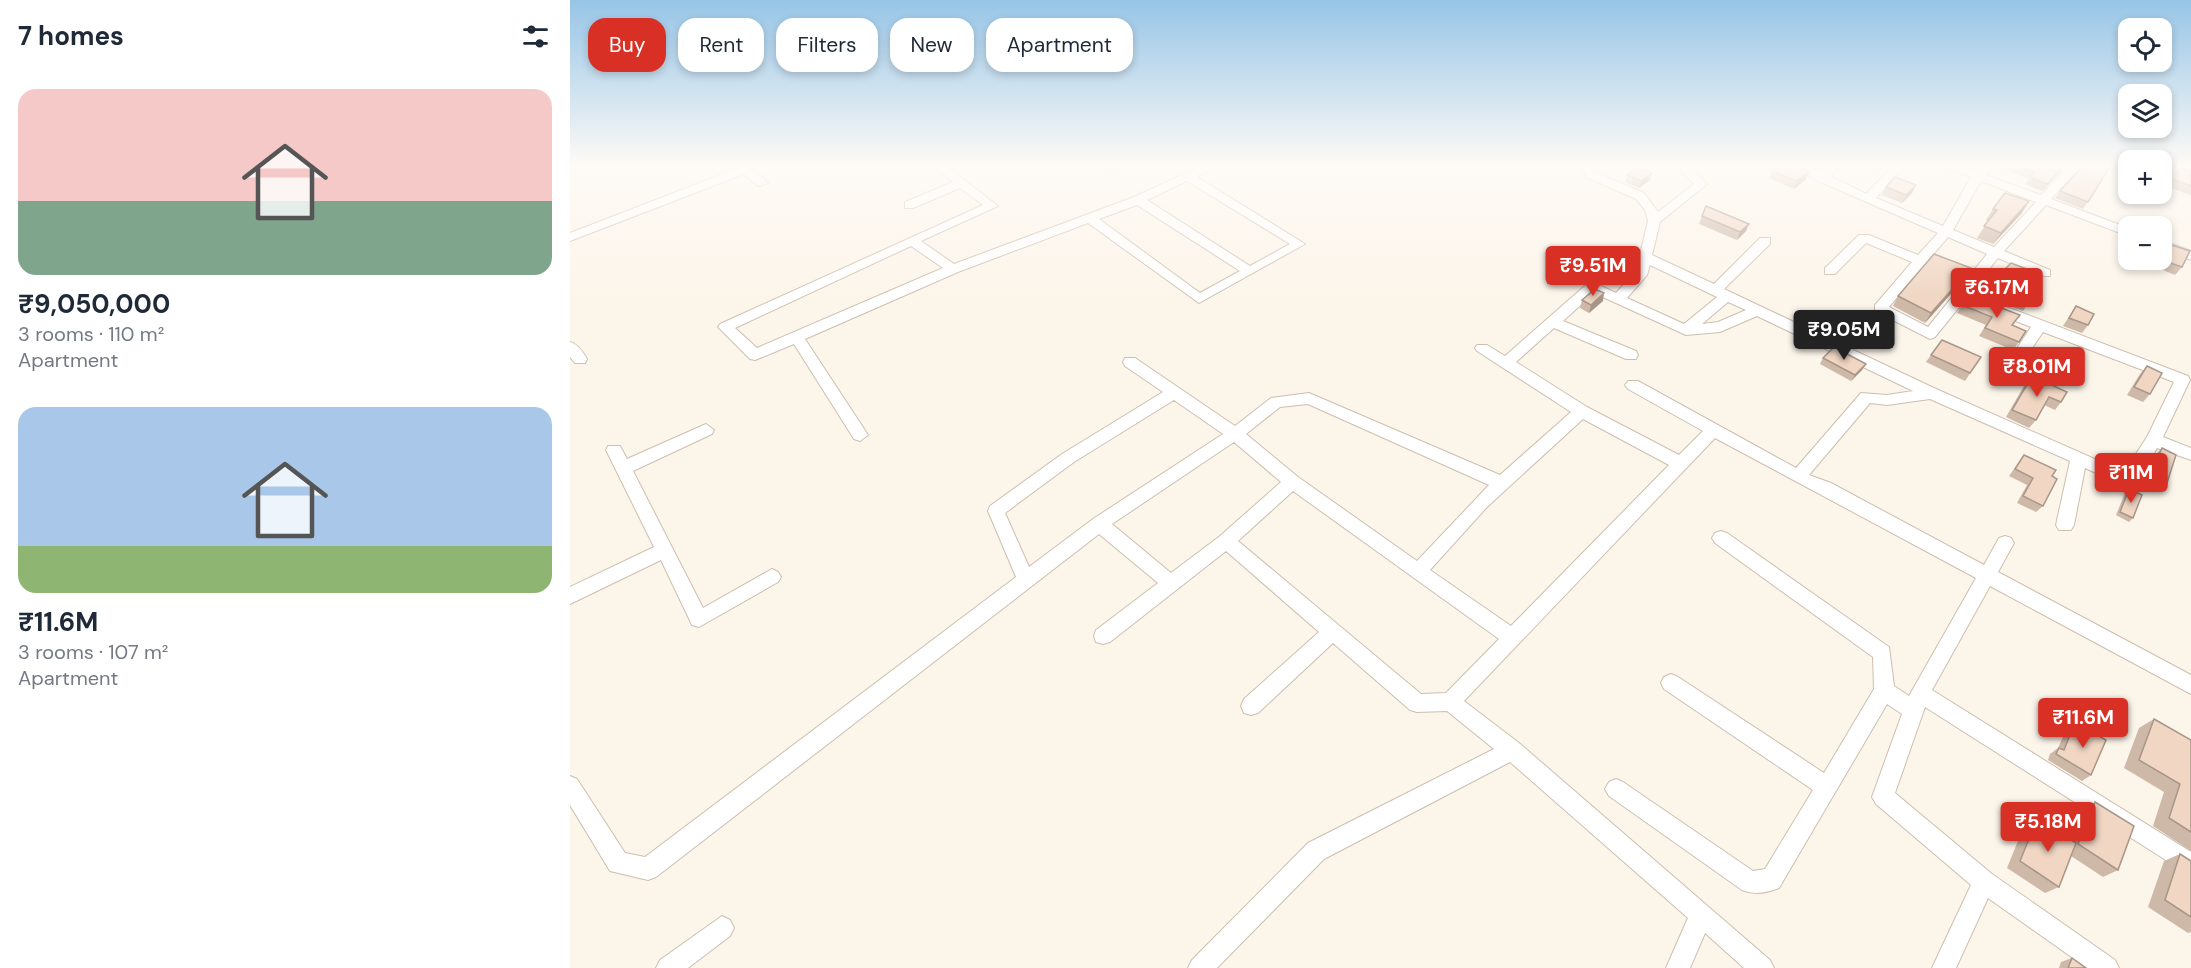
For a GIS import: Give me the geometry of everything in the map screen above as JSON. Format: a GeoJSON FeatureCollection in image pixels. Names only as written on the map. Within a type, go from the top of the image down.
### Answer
{"type":"FeatureCollection","features":[{"type":"Feature","properties":{"kind":"street"},"geometry":{"type":"LineString","coordinates":[[570,237],[637,210]]}},
{"type":"Feature","properties":{"kind":"street"},"geometry":{"type":"LineString","coordinates":[[982,210],[725,327],[755,355],[952,269],[1110,210]]}},
{"type":"Feature","properties":{"kind":"street"},"geometry":{"type":"LineString","coordinates":[[1154,210],[1249,271]]}},
{"type":"Feature","properties":{"kind":"street"},"geometry":{"type":"LineString","coordinates":[[1089,218],[1199,299],[1299,244],[1243,210]]}},
{"type":"Feature","properties":{"kind":"street"},"geometry":{"type":"LineString","coordinates":[[1619,298],[1642,272],[1654,221],[1651,210]]}},
{"type":"Feature","properties":{"kind":"street"},"geometry":{"type":"LineString","coordinates":[[1654,221],[1668,210]]}},
{"type":"Feature","properties":{"kind":"street"},"geometry":{"type":"LineString","coordinates":[[1896,210],[2045,273]]}},
{"type":"Feature","properties":{"kind":"street"},"geometry":{"type":"LineString","coordinates":[[1958,210],[1947,230],[1880,308],[1930,334],[1995,253],[2035,210]]}},
{"type":"Feature","properties":{"kind":"street"},"geometry":{"type":"LineString","coordinates":[[2071,210],[2118,228]]}},
{"type":"Feature","properties":{"kind":"street"},"geometry":{"type":"LineString","coordinates":[[1830,271],[1864,238],[1920,261]]}},
{"type":"Feature","properties":{"kind":"street"},"geometry":{"type":"LineString","coordinates":[[912,241],[952,269]]}},
{"type":"Feature","properties":{"kind":"street"},"geometry":{"type":"LineString","coordinates":[[1686,330],[1722,293],[1765,241]]}},
{"type":"Feature","properties":{"kind":"street"},"geometry":{"type":"LineString","coordinates":[[2172,248],[2191,256]]}},
{"type":"Feature","properties":{"kind":"street"},"geometry":{"type":"LineString","coordinates":[[1645,256],[1931,393],[2114,474],[2133,472],[2154,440],[2183,380],[1961,296]]}},
{"type":"Feature","properties":{"kind":"street"},"geometry":{"type":"LineString","coordinates":[[1506,363],[1592,287],[1686,330],[1720,327],[1759,310]]}},
{"type":"Feature","properties":{"kind":"street"},"geometry":{"type":"LineString","coordinates":[[1553,322],[1631,356]]}},
{"type":"Feature","properties":{"kind":"street"},"geometry":{"type":"LineString","coordinates":[[2013,365],[2040,325]]}},
{"type":"Feature","properties":{"kind":"street"},"geometry":{"type":"LineString","coordinates":[[797,337],[860,435]]}},
{"type":"Feature","properties":{"kind":"street"},"geometry":{"type":"LineString","coordinates":[[570,347],[580,359]]}},
{"type":"Feature","properties":{"kind":"street"},"geometry":{"type":"LineString","coordinates":[[1482,348],[1582,411],[1679,463]]}},
{"type":"Feature","properties":{"kind":"street"},"geometry":{"type":"LineString","coordinates":[[1130,362],[1235,434],[1292,482],[1511,637]]}},
{"type":"Feature","properties":{"kind":"street"},"geometry":{"type":"LineString","coordinates":[[1633,385],[1798,477],[1825,488],[2191,685]]}},
{"type":"Feature","properties":{"kind":"street"},"geometry":{"type":"LineString","coordinates":[[1026,579],[996,511],[1068,458],[1173,393]]}},
{"type":"Feature","properties":{"kind":"street"},"geometry":{"type":"LineString","coordinates":[[1798,477],[1866,397],[1887,400],[1931,393]]}},
{"type":"Feature","properties":{"kind":"street"},"geometry":{"type":"LineString","coordinates":[[570,786],[618,863],[648,869],[1099,524],[1235,434],[1276,402],[1309,399],[1501,483]]}},
{"type":"Feature","properties":{"kind":"street"},"geometry":{"type":"LineString","coordinates":[[1419,570],[1481,502],[1582,411]]}},
{"type":"Feature","properties":{"kind":"street"},"geometry":{"type":"LineString","coordinates":[[623,468],[706,430]]}},
{"type":"Feature","properties":{"kind":"street"},"geometry":{"type":"LineString","coordinates":[[1450,702],[1713,430]]}},
{"type":"Feature","properties":{"kind":"street"},"geometry":{"type":"LineString","coordinates":[[2154,440],[2191,454]]}},
{"type":"Feature","properties":{"kind":"street"},"geometry":{"type":"LineString","coordinates":[[614,450],[699,620],[772,577]]}},
{"type":"Feature","properties":{"kind":"street"},"geometry":{"type":"LineString","coordinates":[[2065,525],[2079,458]]}},
{"type":"Feature","properties":{"kind":"street"},"geometry":{"type":"LineString","coordinates":[[1103,636],[1226,541],[1292,482]]}},
{"type":"Feature","properties":{"kind":"street"},"geometry":{"type":"LineString","coordinates":[[1099,524],[1172,584]]}},
{"type":"Feature","properties":{"kind":"street"},"geometry":{"type":"LineString","coordinates":[[1616,789],[1750,882],[1771,880],[1884,691],[1882,653],[1721,538]]}},
{"type":"Feature","properties":{"kind":"street"},"geometry":{"type":"LineString","coordinates":[[1226,541],[1417,703],[1450,702],[1512,750],[1761,968]]}},
{"type":"Feature","properties":{"kind":"street"},"geometry":{"type":"LineString","coordinates":[[2006,543],[1917,702],[1884,797],[1984,882],[2107,968]]}},
{"type":"Feature","properties":{"kind":"street"},"geometry":{"type":"LineString","coordinates":[[570,596],[663,551]]}},
{"type":"Feature","properties":{"kind":"street"},"geometry":{"type":"LineString","coordinates":[[1251,706],[1332,632]]}},
{"type":"Feature","properties":{"kind":"street"},"geometry":{"type":"LineString","coordinates":[[1671,683],[1827,787]]}},
{"type":"Feature","properties":{"kind":"street"},"geometry":{"type":"LineString","coordinates":[[1884,691],[1917,702],[2191,865]]}},
{"type":"Feature","properties":{"kind":"street"},"geometry":{"type":"LineString","coordinates":[[1200,968],[1316,851],[1512,750]]}},
{"type":"Feature","properties":{"kind":"street"},"geometry":{"type":"LineString","coordinates":[[1944,968],[1984,882]]}},
{"type":"Feature","properties":{"kind":"street"},"geometry":{"type":"LineString","coordinates":[[1678,968],[1701,915]]}},
{"type":"Feature","properties":{"kind":"street"},"geometry":{"type":"LineString","coordinates":[[668,968],[722,928]]}},
{"type":"Feature","properties":{"kind":"building"},"geometry":{"type":"Polygon","coordinates":[[[1704,210],[1716,210],[1749,224],[1740,232],[1702,216],[1704,210]]]}},
{"type":"Feature","properties":{"kind":"building"},"geometry":{"type":"Polygon","coordinates":[[[1997,210],[2021,210],[2001,233],[1984,226],[1997,210]]]}},
{"type":"Feature","properties":{"kind":"building"},"geometry":{"type":"Polygon","coordinates":[[[2172,245],[2190,251],[2182,267],[2172,263],[2172,245]]]}},
{"type":"Feature","properties":{"kind":"building"},"geometry":{"type":"Polygon","coordinates":[[[1934,254],[1971,268],[1931,313],[1898,296],[1934,254]]]}},
{"type":"Feature","properties":{"kind":"building"},"geometry":{"type":"Polygon","coordinates":[[[2011,263],[2027,269],[2013,285],[2034,294],[2030,301],[1980,282],[1986,274],[1996,278],[2011,263]]]}},
{"type":"Feature","properties":{"kind":"building"},"geometry":{"type":"Polygon","coordinates":[[[1595,289],[1604,293],[1591,305],[1582,300],[1595,289]]]}},
{"type":"Feature","properties":{"kind":"building"},"geometry":{"type":"Polygon","coordinates":[[[1970,296],[2020,315],[2012,325],[2026,331],[2019,342],[1985,328],[1992,317],[1962,305],[1970,296]]]}},
{"type":"Feature","properties":{"kind":"building"},"geometry":{"type":"Polygon","coordinates":[[[2076,306],[2094,314],[2088,325],[2069,318],[2076,306]]]}},
{"type":"Feature","properties":{"kind":"building"},"geometry":{"type":"Polygon","coordinates":[[[1942,340],[1981,357],[1970,373],[1931,355],[1942,340]]]}},
{"type":"Feature","properties":{"kind":"building"},"geometry":{"type":"Polygon","coordinates":[[[1834,347],[1866,364],[1855,375],[1823,358],[1834,347]]]}},
{"type":"Feature","properties":{"kind":"building"},"geometry":{"type":"Polygon","coordinates":[[[2147,366],[2162,373],[2150,394],[2134,387],[2147,366]]]}},
{"type":"Feature","properties":{"kind":"building"},"geometry":{"type":"Polygon","coordinates":[[[2032,376],[2067,392],[2061,402],[2049,397],[2036,420],[2012,410],[2032,376]]]}},
{"type":"Feature","properties":{"kind":"building"},"geometry":{"type":"Polygon","coordinates":[[[2162,448],[2176,455],[2166,486],[2148,478],[2162,448]]]}},
{"type":"Feature","properties":{"kind":"building"},"geometry":{"type":"Polygon","coordinates":[[[2024,455],[2056,470],[2052,476],[2057,479],[2043,506],[2023,496],[2033,478],[2015,469],[2024,455]]]}},
{"type":"Feature","properties":{"kind":"building"},"geometry":{"type":"Polygon","coordinates":[[[2129,489],[2142,495],[2133,518],[2120,512],[2129,489]]]}},
{"type":"Feature","properties":{"kind":"building"},"geometry":{"type":"Polygon","coordinates":[[[2154,719],[2191,740],[2191,832],[2169,818],[2180,784],[2139,760],[2154,719]]]}},
{"type":"Feature","properties":{"kind":"building"},"geometry":{"type":"Polygon","coordinates":[[[2075,722],[2106,740],[2091,775],[2056,754],[2059,748],[2064,750],[2075,722]]]}},
{"type":"Feature","properties":{"kind":"building"},"geometry":{"type":"Polygon","coordinates":[[[2095,802],[2134,826],[2118,870],[2078,844],[2095,802]]]}},
{"type":"Feature","properties":{"kind":"building"},"geometry":{"type":"Polygon","coordinates":[[[2037,819],[2076,843],[2059,887],[2020,861],[2037,819]]]}},
{"type":"Feature","properties":{"kind":"building"},"geometry":{"type":"Polygon","coordinates":[[[2180,854],[2191,861],[2191,917],[2165,900],[2180,854]]]}},
{"type":"Feature","properties":{"kind":"building"},"geometry":{"type":"Polygon","coordinates":[[[2072,958],[2086,968],[2068,968],[2072,958]]]}}]}
